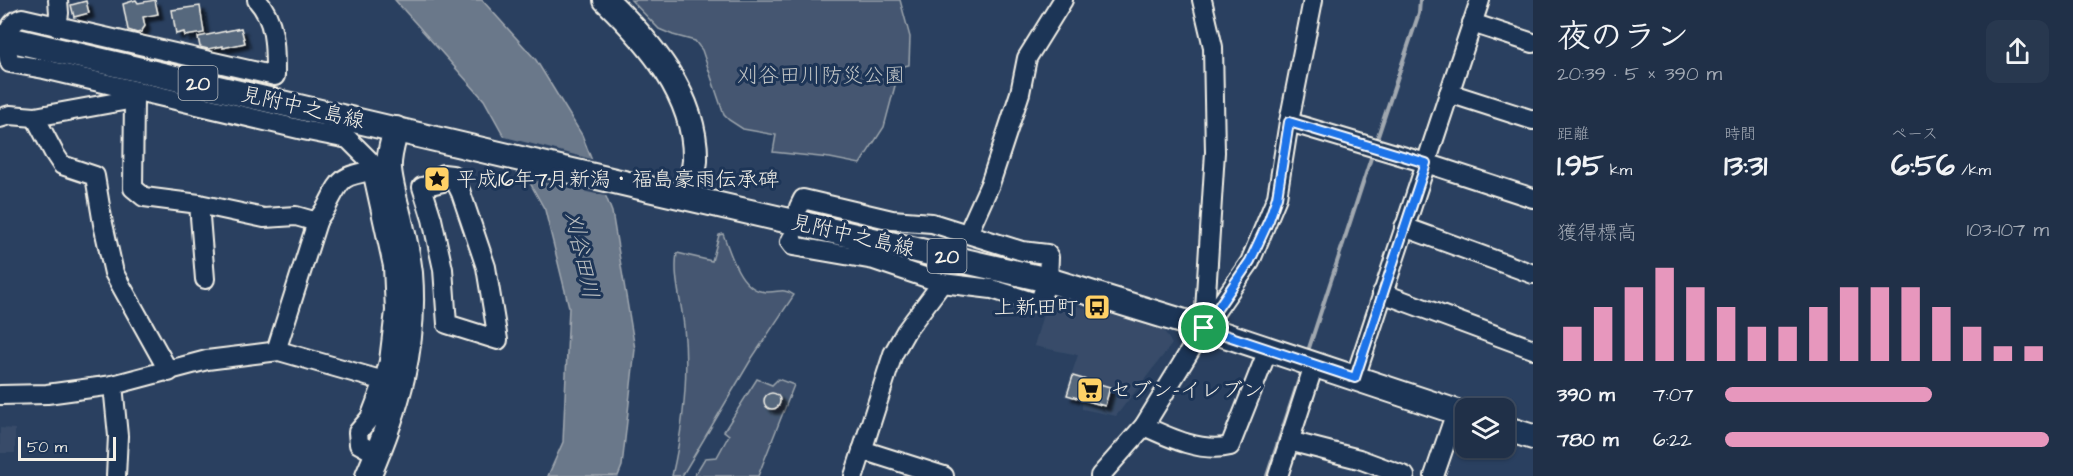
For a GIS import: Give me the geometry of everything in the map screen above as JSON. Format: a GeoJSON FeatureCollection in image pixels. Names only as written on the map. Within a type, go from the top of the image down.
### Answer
{"type":"FeatureCollection","features":[{"type":"Feature","properties":{"kind":"main road"},"geometry":{"type":"LineString","coordinates":[[606,0],[649,45],[679,92],[692,131],[695,161],[686,197]]}},
{"type":"Feature","properties":{"kind":"main road","name":"見附中之島線"},"geometry":{"type":"LineString","coordinates":[[3,37],[396,129]]}},
{"type":"Feature","properties":{"kind":"main road"},"geometry":{"type":"LineString","coordinates":[[368,476],[399,393],[406,364],[411,306],[410,273],[389,170],[396,129]]}},
{"type":"Feature","properties":{"kind":"main road","name":"20"},"geometry":{"type":"LineString","coordinates":[[396,129],[686,197]]}},
{"type":"Feature","properties":{"kind":"main road","name":"見附中之島線"},"geometry":{"type":"LineString","coordinates":[[686,197],[1048,280],[1204,328],[1455,412]]}},
{"type":"Feature","properties":{"kind":"main road"},"geometry":{"type":"LineString","coordinates":[[1515,431],[1533,437]]}},
{"type":"Feature","properties":{"kind":"street"},"geometry":{"type":"LineString","coordinates":[[57,27],[58,0]]}},
{"type":"Feature","properties":{"kind":"street"},"geometry":{"type":"LineString","coordinates":[[257,0],[268,13],[271,22],[275,75],[22,18],[12,25],[3,37],[10,63],[44,69],[135,95],[348,139],[370,161],[395,279],[395,311],[389,361],[370,418],[358,432],[359,444],[377,454]]}},
{"type":"Feature","properties":{"kind":"street"},"geometry":{"type":"LineString","coordinates":[[968,233],[990,184],[1020,93],[1027,58],[1063,0]]}},
{"type":"Feature","properties":{"kind":"street"},"geometry":{"type":"LineString","coordinates":[[1202,0],[1213,47],[1215,152],[1204,328]]}},
{"type":"Feature","properties":{"kind":"street"},"geometry":{"type":"LineString","coordinates":[[1100,476],[1144,426],[1204,328],[1250,261],[1269,220],[1277,197],[1313,0]]}},
{"type":"Feature","properties":{"kind":"street"},"geometry":{"type":"LineString","coordinates":[[1355,378],[1480,0]]}},
{"type":"Feature","properties":{"kind":"street"},"geometry":{"type":"LineString","coordinates":[[1472,23],[1533,43]]}},
{"type":"Feature","properties":{"kind":"street"},"geometry":{"type":"LineString","coordinates":[[1449,93],[1533,120]]}},
{"type":"Feature","properties":{"kind":"street"},"geometry":{"type":"LineString","coordinates":[[0,118],[10,115],[35,117],[135,95]]}},
{"type":"Feature","properties":{"kind":"street"},"geometry":{"type":"LineString","coordinates":[[135,95],[134,188],[144,196],[199,204],[264,218],[296,216],[317,222]]}},
{"type":"Feature","properties":{"kind":"street"},"geometry":{"type":"LineString","coordinates":[[35,117],[62,165],[95,176],[114,273],[169,372]]}},
{"type":"Feature","properties":{"kind":"street"},"geometry":{"type":"LineString","coordinates":[[1289,122],[1533,198]]}},
{"type":"Feature","properties":{"kind":"street"},"geometry":{"type":"LineString","coordinates":[[276,351],[317,222],[329,203],[335,187],[355,174],[372,171]]}},
{"type":"Feature","properties":{"kind":"street"},"geometry":{"type":"LineString","coordinates":[[443,174],[452,175],[461,194],[486,267],[498,340],[447,324],[443,269],[422,187],[443,182],[443,174]]}},
{"type":"Feature","properties":{"kind":"street"},"geometry":{"type":"LineString","coordinates":[[792,238],[790,242],[793,246],[874,260],[942,283],[992,289],[1034,302],[1040,300],[1048,280],[1049,257],[1047,254],[1022,251],[932,223],[892,220],[802,199],[799,207]]}},
{"type":"Feature","properties":{"kind":"street"},"geometry":{"type":"LineString","coordinates":[[199,204],[205,279]]}},
{"type":"Feature","properties":{"kind":"street"},"geometry":{"type":"LineString","coordinates":[[1404,227],[1533,274]]}},
{"type":"Feature","properties":{"kind":"street"},"geometry":{"type":"LineString","coordinates":[[854,476],[893,354],[906,331],[942,283]]}},
{"type":"Feature","properties":{"kind":"street"},"geometry":{"type":"LineString","coordinates":[[1382,293],[1533,349]]}},
{"type":"Feature","properties":{"kind":"street"},"geometry":{"type":"LineString","coordinates":[[1144,426],[1176,441],[1219,449],[1230,446],[1268,350]]}},
{"type":"Feature","properties":{"kind":"street"},"geometry":{"type":"LineString","coordinates":[[0,395],[47,394],[112,386],[207,360],[276,351],[288,352],[384,381]]}},
{"type":"Feature","properties":{"kind":"street"},"geometry":{"type":"LineString","coordinates":[[1278,476],[1314,365]]}},
{"type":"Feature","properties":{"kind":"street"},"geometry":{"type":"LineString","coordinates":[[112,386],[118,436],[116,476]]}},
{"type":"Feature","properties":{"kind":"street"},"geometry":{"type":"LineString","coordinates":[[1434,476],[1455,428]]}},
{"type":"Feature","properties":{"kind":"street"},"geometry":{"type":"LineString","coordinates":[[1289,441],[1357,467],[1405,476]]}},
{"type":"Feature","properties":{"kind":"street"},"geometry":{"type":"LineString","coordinates":[[862,450],[944,476]]}},
{"type":"Feature","properties":{"kind":"shaded area"},"geometry":{"type":"Polygon","coordinates":[[[1052,299],[1163,329],[1172,344],[1116,416],[1082,409],[1082,401],[1064,396],[1078,355],[1034,346],[1043,314],[1052,299]]]}},
{"type":"Feature","properties":{"kind":"shaded area"},"geometry":{"type":"Polygon","coordinates":[[[0,428],[15,429],[15,453],[0,453],[0,428]]]}},
{"type":"Feature","properties":{"kind":"green space","name":"刈谷田川防災公園"},"geometry":{"type":"Polygon","coordinates":[[[631,0],[900,0],[910,37],[909,65],[900,67],[884,127],[860,164],[830,158],[773,152],[776,135],[743,129],[724,115],[702,50],[695,41],[659,29],[631,0]]]}},
{"type":"Feature","properties":{"kind":"green space"},"geometry":{"type":"Polygon","coordinates":[[[723,234],[733,261],[749,285],[766,292],[783,291],[794,295],[752,358],[682,476],[672,476],[682,421],[686,364],[684,327],[676,272],[677,253],[712,261],[719,235],[723,234]]]}},
{"type":"Feature","properties":{"kind":"green space"},"geometry":{"type":"Polygon","coordinates":[[[757,379],[772,385],[778,379],[794,385],[758,476],[694,476],[705,458],[717,457],[729,435],[724,431],[757,379]]]}},
{"type":"Feature","properties":{"kind":"water","name":"刈谷田川"},"geometry":{"type":"Polygon","coordinates":[[[395,0],[482,0],[536,60],[582,135],[612,212],[635,349],[622,466],[618,476],[548,476],[563,442],[569,307],[545,210],[484,100],[395,0]]]}},
{"type":"Feature","properties":{"kind":"pier"},"geometry":{"type":"Polygon","coordinates":[[[501,136],[595,160],[610,197],[524,178],[501,136]]]}},
{"type":"Feature","properties":{"kind":"building"},"geometry":{"type":"Polygon","coordinates":[[[136,0],[138,3],[155,0],[158,14],[143,17],[145,26],[141,32],[137,33],[128,30],[123,4],[136,0]]]}},
{"type":"Feature","properties":{"kind":"building"},"geometry":{"type":"Polygon","coordinates":[[[86,1],[89,13],[74,17],[71,5],[86,1]]]}},
{"type":"Feature","properties":{"kind":"building"},"geometry":{"type":"Polygon","coordinates":[[[200,6],[204,33],[185,36],[184,32],[176,34],[172,10],[200,6]]]}},
{"type":"Feature","properties":{"kind":"building"},"geometry":{"type":"Polygon","coordinates":[[[241,28],[245,43],[223,48],[223,46],[208,49],[200,47],[198,37],[241,28]]]}},
{"type":"Feature","properties":{"kind":"building"},"geometry":{"type":"Polygon","coordinates":[[[1073,376],[1110,387],[1105,406],[1067,395],[1073,376]]]}},
{"type":"Feature","properties":{"kind":"building"},"geometry":{"type":"Polygon","coordinates":[[[769,393],[775,393],[780,401],[778,407],[769,409],[764,404],[764,398],[769,393]]]}},
{"type":"Feature","properties":{"kind":"waterway"},"geometry":{"type":"LineString","coordinates":[[1378,136],[1419,13],[1420,0]]}},
{"type":"Feature","properties":{"kind":"waterway"},"geometry":{"type":"LineString","coordinates":[[1308,351],[1371,158]]}},
{"type":"Feature","properties":{"kind":"waterway"},"geometry":{"type":"LineString","coordinates":[[1267,476],[1301,373]]}},
{"type":"Feature","properties":{"kind":"place","name":"平成16年7月新潟・福島豪雨伝承碑"},"geometry":{"type":"Point","coordinates":[437,179]}},
{"type":"Feature","properties":{"kind":"place","name":"上新田町"},"geometry":{"type":"Point","coordinates":[1097,307]}},
{"type":"Feature","properties":{"kind":"place","name":"セブン-イレブン"},"geometry":{"type":"Point","coordinates":[1090,390]}},
{"type":"Feature","properties":{"kind":"route"},"geometry":{"type":"LineString","coordinates":[[1289,122],[1426,163],[1355,378],[1204,328],[1250,261],[1269,220],[1277,197],[1289,122]]}}]}
